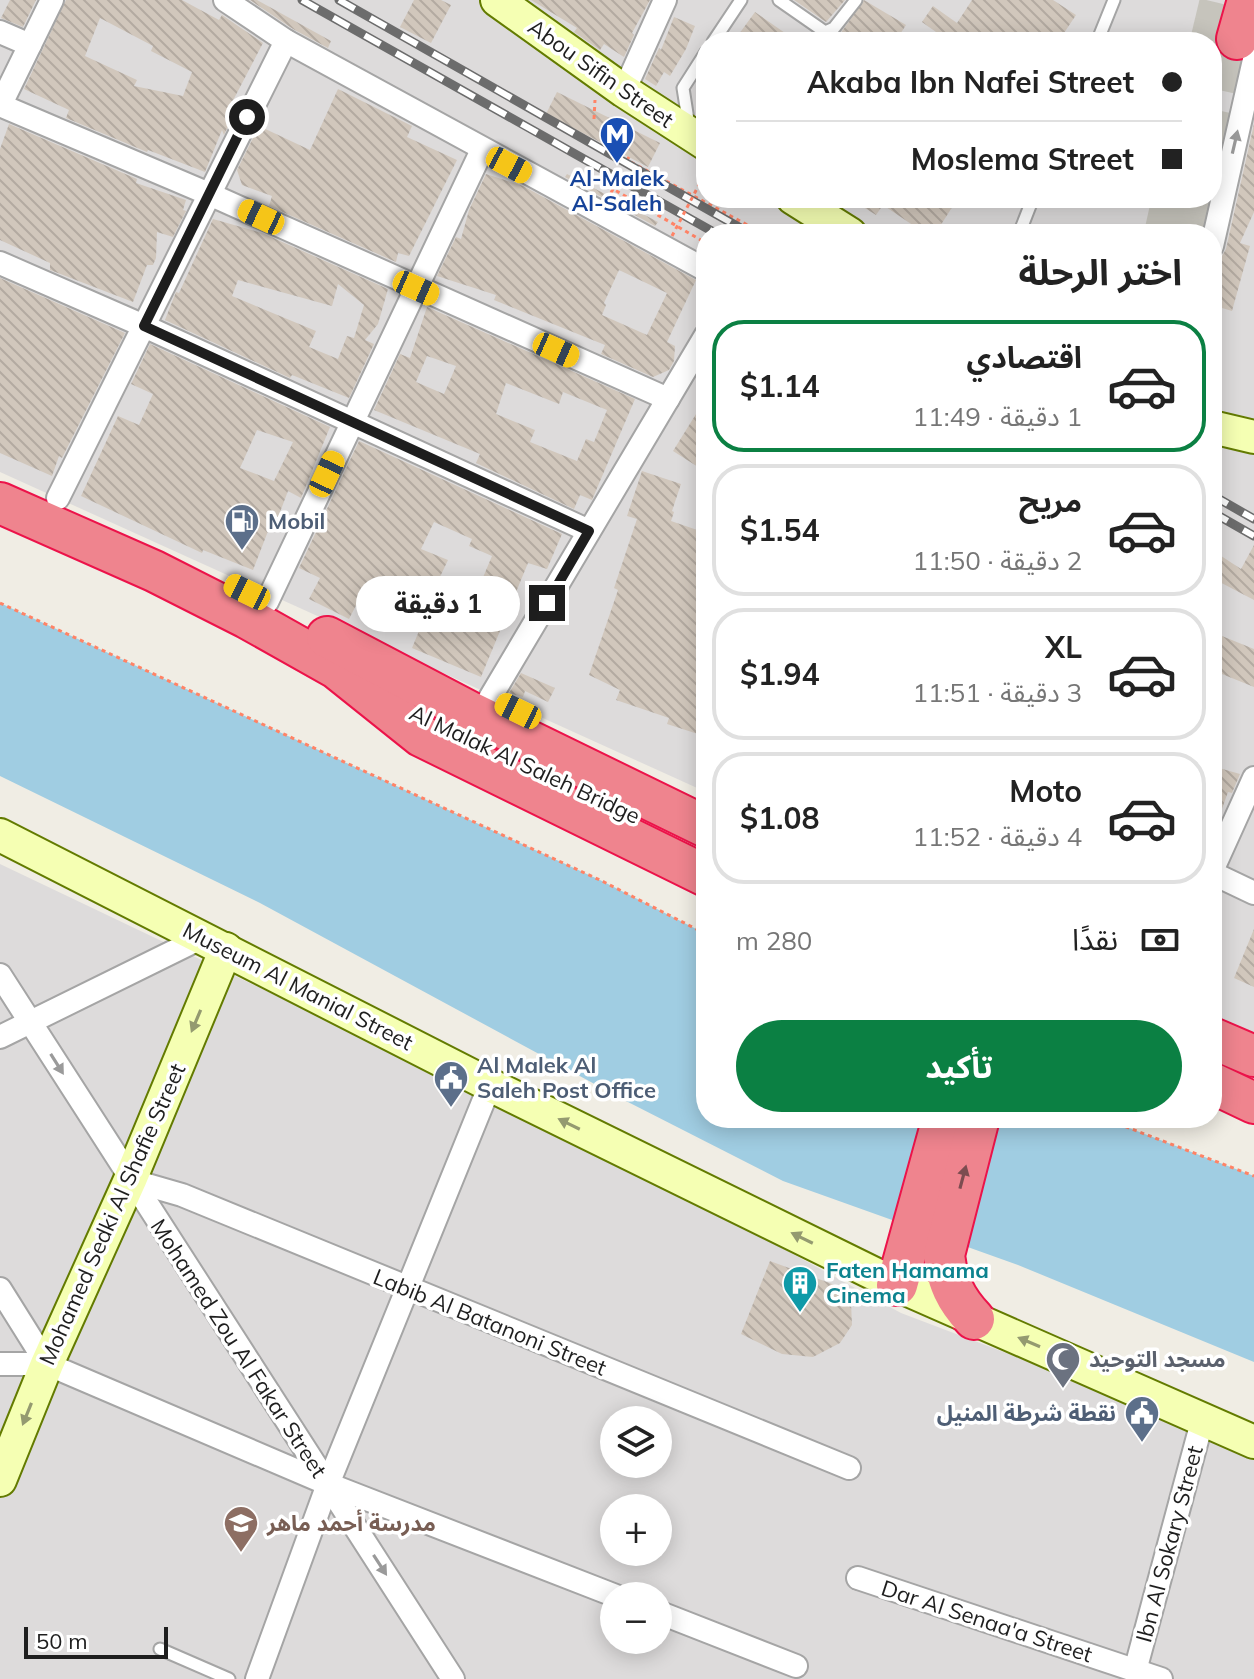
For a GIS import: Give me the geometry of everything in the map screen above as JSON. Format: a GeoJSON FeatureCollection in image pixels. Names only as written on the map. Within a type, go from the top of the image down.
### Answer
{"type":"FeatureCollection","features":[{"type":"Feature","properties":{"kind":"highway"},"geometry":{"type":"LineString","coordinates":[[1248,0],[1248,48]]}},
{"type":"Feature","properties":{"kind":"highway"},"geometry":{"type":"LineString","coordinates":[[0,474],[58,498],[267,602],[361,669],[387,712],[421,736],[696,871]]}},
{"type":"Feature","properties":{"kind":"highway"},"geometry":{"type":"LineString","coordinates":[[0,503],[154,571],[247,618],[361,669],[420,668],[490,698],[696,797]]}},
{"type":"Feature","properties":{"kind":"highway","name":"Al Malak Al Saleh Bridge"},"geometry":{"type":"LineString","coordinates":[[361,669],[468,711],[696,822]]}},
{"type":"Feature","properties":{"kind":"highway","name":"Al Malak Al Saleh Bridge"},"geometry":{"type":"LineString","coordinates":[[361,669],[458,736],[696,844]]}},
{"type":"Feature","properties":{"kind":"highway"},"geometry":{"type":"LineString","coordinates":[[1222,1042],[1254,1056]]}},
{"type":"Feature","properties":{"kind":"highway"},"geometry":{"type":"LineString","coordinates":[[1222,1064],[1254,1078]]}},
{"type":"Feature","properties":{"kind":"highway"},"geometry":{"type":"LineString","coordinates":[[1222,1088],[1254,1103]]}},
{"type":"Feature","properties":{"kind":"highway"},"geometry":{"type":"LineString","coordinates":[[1222,1115],[1254,1129]]}},
{"type":"Feature","properties":{"kind":"highway"},"geometry":{"type":"LineString","coordinates":[[941,1128],[922,1253],[974,1319]]}},
{"type":"Feature","properties":{"kind":"highway"},"geometry":{"type":"LineString","coordinates":[[922,1253],[975,1128]]}},
{"type":"Feature","properties":{"kind":"main road","name":"Abou Sifin Street"},"geometry":{"type":"LineString","coordinates":[[497,0],[531,10],[624,91],[696,138]]}},
{"type":"Feature","properties":{"kind":"main road"},"geometry":{"type":"LineString","coordinates":[[809,208],[834,224]]}},
{"type":"Feature","properties":{"kind":"main road"},"geometry":{"type":"LineString","coordinates":[[1222,429],[1254,437]]}},
{"type":"Feature","properties":{"kind":"main road","name":"Museum Al Manial Street"},"geometry":{"type":"LineString","coordinates":[[0,835],[490,1085],[922,1253]]}},
{"type":"Feature","properties":{"kind":"main road","name":"Mohamed Sedki Al Shafie Street"},"geometry":{"type":"LineString","coordinates":[[0,1480],[47,1364],[130,1180],[214,943]]}},
{"type":"Feature","properties":{"kind":"main road"},"geometry":{"type":"LineString","coordinates":[[974,1319],[1254,1442]]}},
{"type":"Feature","properties":{"kind":"street"},"geometry":{"type":"LineString","coordinates":[[52,0],[0,105],[209,194],[668,399]]}},
{"type":"Feature","properties":{"kind":"street"},"geometry":{"type":"LineString","coordinates":[[225,0],[286,41],[696,265]]}},
{"type":"Feature","properties":{"kind":"street"},"geometry":{"type":"LineString","coordinates":[[624,91],[665,0]]}},
{"type":"Feature","properties":{"kind":"street"},"geometry":{"type":"LineString","coordinates":[[0,32],[30,45]]}},
{"type":"Feature","properties":{"kind":"street"},"geometry":{"type":"LineString","coordinates":[[58,498],[286,41]]}},
{"type":"Feature","properties":{"kind":"street"},"geometry":{"type":"LineString","coordinates":[[1222,191],[1248,48]]}},
{"type":"Feature","properties":{"kind":"street"},"geometry":{"type":"LineString","coordinates":[[267,602],[482,150]]}},
{"type":"Feature","properties":{"kind":"street"},"geometry":{"type":"LineString","coordinates":[[0,263],[589,531]]}},
{"type":"Feature","properties":{"kind":"street"},"geometry":{"type":"LineString","coordinates":[[490,698],[696,352]]}},
{"type":"Feature","properties":{"kind":"street"},"geometry":{"type":"LineString","coordinates":[[1222,850],[1254,778]]}},
{"type":"Feature","properties":{"kind":"street"},"geometry":{"type":"LineString","coordinates":[[1222,877],[1254,893]]}},
{"type":"Feature","properties":{"kind":"street"},"geometry":{"type":"LineString","coordinates":[[0,1037],[214,943]]}},
{"type":"Feature","properties":{"kind":"street","name":"Mohamed Zou Al Fakar Street"},"geometry":{"type":"LineString","coordinates":[[0,975],[453,1679]]}},
{"type":"Feature","properties":{"kind":"street"},"geometry":{"type":"LineString","coordinates":[[257,1679],[328,1484],[490,1085]]}},
{"type":"Feature","properties":{"kind":"street","name":"Labib Al Batanoni Street"},"geometry":{"type":"LineString","coordinates":[[130,1180],[182,1195],[849,1468]]}},
{"type":"Feature","properties":{"kind":"street"},"geometry":{"type":"LineString","coordinates":[[0,1289],[47,1364]]}},
{"type":"Feature","properties":{"kind":"street"},"geometry":{"type":"LineString","coordinates":[[0,1364],[47,1364],[328,1484],[600,1590]]}},
{"type":"Feature","properties":{"kind":"street","name":"Ibn Al Sokary Street"},"geometry":{"type":"LineString","coordinates":[[1135,1671],[1203,1418]]}},
{"type":"Feature","properties":{"kind":"street","name":"Dar Al Senaa'a Street"},"geometry":{"type":"LineString","coordinates":[[858,1578],[1161,1679]]}},
{"type":"Feature","properties":{"kind":"street"},"geometry":{"type":"LineString","coordinates":[[672,1617],[796,1666]]}},
{"type":"Feature","properties":{"kind":"lane"},"geometry":{"type":"LineString","coordinates":[[720,32],[741,0]]}},
{"type":"Feature","properties":{"kind":"lane"},"geometry":{"type":"LineString","coordinates":[[779,0],[825,32],[834,28],[856,0]]}},
{"type":"Feature","properties":{"kind":"lane"},"geometry":{"type":"LineString","coordinates":[[1101,32],[1114,0]]}},
{"type":"Feature","properties":{"kind":"lane"},"geometry":{"type":"LineString","coordinates":[[696,68],[683,88],[696,132]]}},
{"type":"Feature","properties":{"kind":"lane"},"geometry":{"type":"LineString","coordinates":[[160,1649],[229,1679]]}},
{"type":"Feature","properties":{"kind":"path"},"geometry":{"type":"LineString","coordinates":[[629,157],[627,160],[696,197]]}},
{"type":"Feature","properties":{"kind":"path"},"geometry":{"type":"LineString","coordinates":[[609,196],[613,189],[696,237]]}},
{"type":"Feature","properties":{"kind":"path"},"geometry":{"type":"LineString","coordinates":[[672,236],[696,196]]}},
{"type":"Feature","properties":{"kind":"path"},"geometry":{"type":"LineString","coordinates":[[716,208],[745,224]]}},
{"type":"Feature","properties":{"kind":"path"},"geometry":{"type":"LineString","coordinates":[[0,603],[602,881],[696,929]]}},
{"type":"Feature","properties":{"kind":"path"},"geometry":{"type":"LineString","coordinates":[[1129,1128],[1254,1176]]}},
{"type":"Feature","properties":{"kind":"shaded area"},"geometry":{"type":"Polygon","coordinates":[[[0,0],[1254,0],[1254,1044],[1222,1030],[1222,224],[696,224],[696,787],[0,472],[0,0]]]}},
{"type":"Feature","properties":{"kind":"shaded area"},"geometry":{"type":"Polygon","coordinates":[[[0,864],[617,1158],[901,1313],[1254,1447],[1254,1679],[0,1679],[0,864]]]}},
{"type":"Feature","properties":{"kind":"water"},"geometry":{"type":"Polygon","coordinates":[[[0,603],[602,881],[696,929],[696,1128],[1129,1128],[1254,1176],[1254,1362],[1018,1265],[783,1181],[626,1101],[260,903],[0,776],[0,603]]]}},
{"type":"Feature","properties":{"kind":"building"},"geometry":{"type":"Polygon","coordinates":[[[10,0],[36,0],[23,27],[1,18],[10,0]]]}},
{"type":"Feature","properties":{"kind":"building"},"geometry":{"type":"Polygon","coordinates":[[[66,0],[182,0],[219,20],[222,15],[263,43],[227,112],[234,114],[224,135],[222,130],[205,172],[66,118],[69,110],[24,89],[66,0]],[[100,18],[85,56],[137,80],[134,86],[183,96],[192,72],[151,51],[153,46],[100,18]]]}},
{"type":"Feature","properties":{"kind":"building"},"geometry":{"type":"Polygon","coordinates":[[[250,0],[257,0],[331,41],[328,48],[293,29],[250,0]]]}},
{"type":"Feature","properties":{"kind":"building"},"geometry":{"type":"Polygon","coordinates":[[[414,0],[441,0],[451,5],[431,43],[400,27],[414,0]]]}},
{"type":"Feature","properties":{"kind":"building"},"geometry":{"type":"Polygon","coordinates":[[[531,0],[650,0],[632,33],[634,35],[624,57],[604,44],[600,50],[574,32],[577,28],[531,0]]]}},
{"type":"Feature","properties":{"kind":"building"},"geometry":{"type":"Polygon","coordinates":[[[794,0],[845,0],[826,22],[794,0]]]}},
{"type":"Feature","properties":{"kind":"building"},"geometry":{"type":"Polygon","coordinates":[[[864,0],[906,25],[901,32],[841,32],[864,0]]]}},
{"type":"Feature","properties":{"kind":"building"},"geometry":{"type":"Polygon","coordinates":[[[972,0],[1053,0],[1076,15],[1065,32],[936,32],[922,22],[933,6],[957,23],[972,0]]]}},
{"type":"Feature","properties":{"kind":"building"},"geometry":{"type":"Polygon","coordinates":[[[755,12],[784,32],[740,32],[755,12]]]}},
{"type":"Feature","properties":{"kind":"building"},"geometry":{"type":"Polygon","coordinates":[[[674,17],[695,26],[670,76],[664,72],[656,86],[645,79],[674,17]]]}},
{"type":"Feature","properties":{"kind":"building"},"geometry":{"type":"Polygon","coordinates":[[[338,89],[412,126],[407,137],[457,160],[409,256],[398,253],[396,262],[269,206],[272,196],[242,185],[237,170],[259,126],[310,150],[338,89]]]}},
{"type":"Feature","properties":{"kind":"building"},"geometry":{"type":"Polygon","coordinates":[[[557,92],[660,143],[648,167],[546,114],[557,92]]]}},
{"type":"Feature","properties":{"kind":"building"},"geometry":{"type":"Polygon","coordinates":[[[9,124],[137,179],[136,183],[186,200],[183,210],[186,211],[173,237],[157,232],[156,258],[153,265],[147,265],[133,302],[50,270],[50,263],[0,240],[0,149],[9,124]]]}},
{"type":"Feature","properties":{"kind":"building"},"geometry":{"type":"Polygon","coordinates":[[[1254,124],[1254,212],[1240,243],[1250,246],[1232,311],[1222,308],[1222,256],[1254,124]]]}},
{"type":"Feature","properties":{"kind":"building"},"geometry":{"type":"Polygon","coordinates":[[[486,174],[523,186],[696,280],[667,342],[675,346],[674,361],[669,370],[653,377],[601,354],[605,345],[494,300],[496,295],[437,276],[456,237],[461,239],[469,210],[486,174]],[[619,270],[602,315],[647,335],[667,293],[619,270]]]}},
{"type":"Feature","properties":{"kind":"building"},"geometry":{"type":"Polygon","coordinates":[[[567,174],[658,222],[655,226],[565,177],[567,174]]]}},
{"type":"Feature","properties":{"kind":"building"},"geometry":{"type":"Polygon","coordinates":[[[865,208],[881,208],[876,215],[865,208]]]}},
{"type":"Feature","properties":{"kind":"building"},"geometry":{"type":"Polygon","coordinates":[[[887,208],[952,208],[941,224],[911,224],[887,208]]]}},
{"type":"Feature","properties":{"kind":"building"},"geometry":{"type":"Polygon","coordinates":[[[213,219],[262,233],[388,289],[378,324],[365,340],[374,344],[349,398],[292,375],[290,378],[165,320],[176,292],[179,293],[213,219]],[[238,280],[232,296],[316,331],[309,347],[338,359],[347,336],[354,338],[364,305],[338,284],[332,306],[238,280]]]}},
{"type":"Feature","properties":{"kind":"building"},"geometry":{"type":"Polygon","coordinates":[[[0,278],[125,333],[62,458],[59,456],[52,476],[0,453],[0,278]]]}},
{"type":"Feature","properties":{"kind":"building"},"geometry":{"type":"Polygon","coordinates":[[[427,307],[635,399],[592,500],[580,495],[574,509],[476,463],[480,454],[374,410],[400,354],[410,358],[427,307]],[[427,356],[416,382],[444,394],[456,366],[427,356]],[[506,383],[496,414],[535,430],[530,442],[577,461],[586,439],[594,442],[607,410],[563,392],[559,404],[506,383]]]}},
{"type":"Feature","properties":{"kind":"building"},"geometry":{"type":"Polygon","coordinates":[[[150,344],[330,427],[301,498],[288,491],[253,570],[203,550],[202,553],[81,496],[118,416],[139,425],[153,394],[131,384],[150,344]],[[257,430],[240,468],[274,481],[293,442],[257,430]]]}},
{"type":"Feature","properties":{"kind":"building"},"geometry":{"type":"Polygon","coordinates":[[[696,414],[696,466],[673,451],[696,414]]]}},
{"type":"Feature","properties":{"kind":"building"},"geometry":{"type":"Polygon","coordinates":[[[359,441],[562,534],[547,569],[528,563],[481,677],[412,648],[428,609],[367,584],[349,619],[309,599],[320,578],[299,568],[359,441]],[[434,522],[421,549],[448,560],[439,579],[476,594],[492,556],[469,546],[472,539],[434,522]]]}},
{"type":"Feature","properties":{"kind":"building"},"geometry":{"type":"Polygon","coordinates":[[[642,471],[681,484],[671,521],[696,530],[696,733],[667,724],[669,718],[616,700],[620,690],[589,675],[618,590],[614,588],[637,519],[627,516],[642,471]]]}},
{"type":"Feature","properties":{"kind":"building"},"geometry":{"type":"Polygon","coordinates":[[[1254,545],[1254,600],[1222,583],[1222,557],[1241,569],[1254,545]]]}},
{"type":"Feature","properties":{"kind":"building"},"geometry":{"type":"Polygon","coordinates":[[[1222,636],[1254,649],[1254,687],[1222,674],[1222,636]]]}},
{"type":"Feature","properties":{"kind":"building"},"geometry":{"type":"Polygon","coordinates":[[[521,673],[555,688],[548,702],[525,691],[523,697],[509,693],[521,673]]]}},
{"type":"Feature","properties":{"kind":"building"},"geometry":{"type":"Polygon","coordinates":[[[1222,769],[1240,774],[1232,793],[1228,792],[1222,809],[1222,769]]]}},
{"type":"Feature","properties":{"kind":"building"},"geometry":{"type":"Polygon","coordinates":[[[1254,929],[1254,987],[1234,978],[1254,929]]]}},
{"type":"Feature","properties":{"kind":"building","name":"Faten Hamama Cinema"},"geometry":{"type":"Polygon","coordinates":[[[770,1261],[843,1288],[851,1303],[852,1325],[840,1343],[813,1357],[782,1354],[741,1334],[770,1261]]]}},
{"type":"Feature","properties":{"kind":"tunnel"},"geometry":{"type":"LineString","coordinates":[[1212,32],[1220,0]]}},
{"type":"Feature","properties":{"kind":"tunnel"},"geometry":{"type":"LineString","coordinates":[[1222,106],[1237,39]]}},
{"type":"Feature","properties":{"kind":"tunnel"},"geometry":{"type":"LineString","coordinates":[[1166,224],[1170,208]]}},
{"type":"Feature","properties":{"kind":"tunnel"},"geometry":{"type":"LineString","coordinates":[[1195,224],[1199,208]]}},
{"type":"Feature","properties":{"kind":"railway"},"geometry":{"type":"LineString","coordinates":[[302,0],[699,224]]}},
{"type":"Feature","properties":{"kind":"railway"},"geometry":{"type":"LineString","coordinates":[[339,0],[696,203]]}},
{"type":"Feature","properties":{"kind":"railway"},"geometry":{"type":"LineString","coordinates":[[705,208],[733,224]]}},
{"type":"Feature","properties":{"kind":"railway"},"geometry":{"type":"LineString","coordinates":[[1222,501],[1254,519]]}},
{"type":"Feature","properties":{"kind":"railway"},"geometry":{"type":"LineString","coordinates":[[1222,518],[1254,536]]}},
{"type":"Feature","properties":{"kind":"place","name":"Al-Malek Al-Saleh"},"geometry":{"type":"Point","coordinates":[617,165]}},
{"type":"Feature","properties":{"kind":"place","name":"Mobil"},"geometry":{"type":"Point","coordinates":[242,552]}},
{"type":"Feature","properties":{"kind":"place","name":"Al Malek Al Saleh Post Office"},"geometry":{"type":"Point","coordinates":[451,1109]}},
{"type":"Feature","properties":{"kind":"place","name":"Faten Hamama Cinema"},"geometry":{"type":"Point","coordinates":[800,1314]}},
{"type":"Feature","properties":{"kind":"place","name":"مسجد التوحيد"},"geometry":{"type":"Point","coordinates":[1063,1390]}},
{"type":"Feature","properties":{"kind":"place","name":"نقطة شرطة المنيل"},"geometry":{"type":"Point","coordinates":[1142,1444]}},
{"type":"Feature","properties":{"kind":"place","name":"مدرسة أحمد ماهر"},"geometry":{"type":"Point","coordinates":[241,1554]}},
{"type":"Feature","properties":{"kind":"route"},"geometry":{"type":"LineString","coordinates":[[247,117],[144,326],[589,531],[547,603]]}}]}
